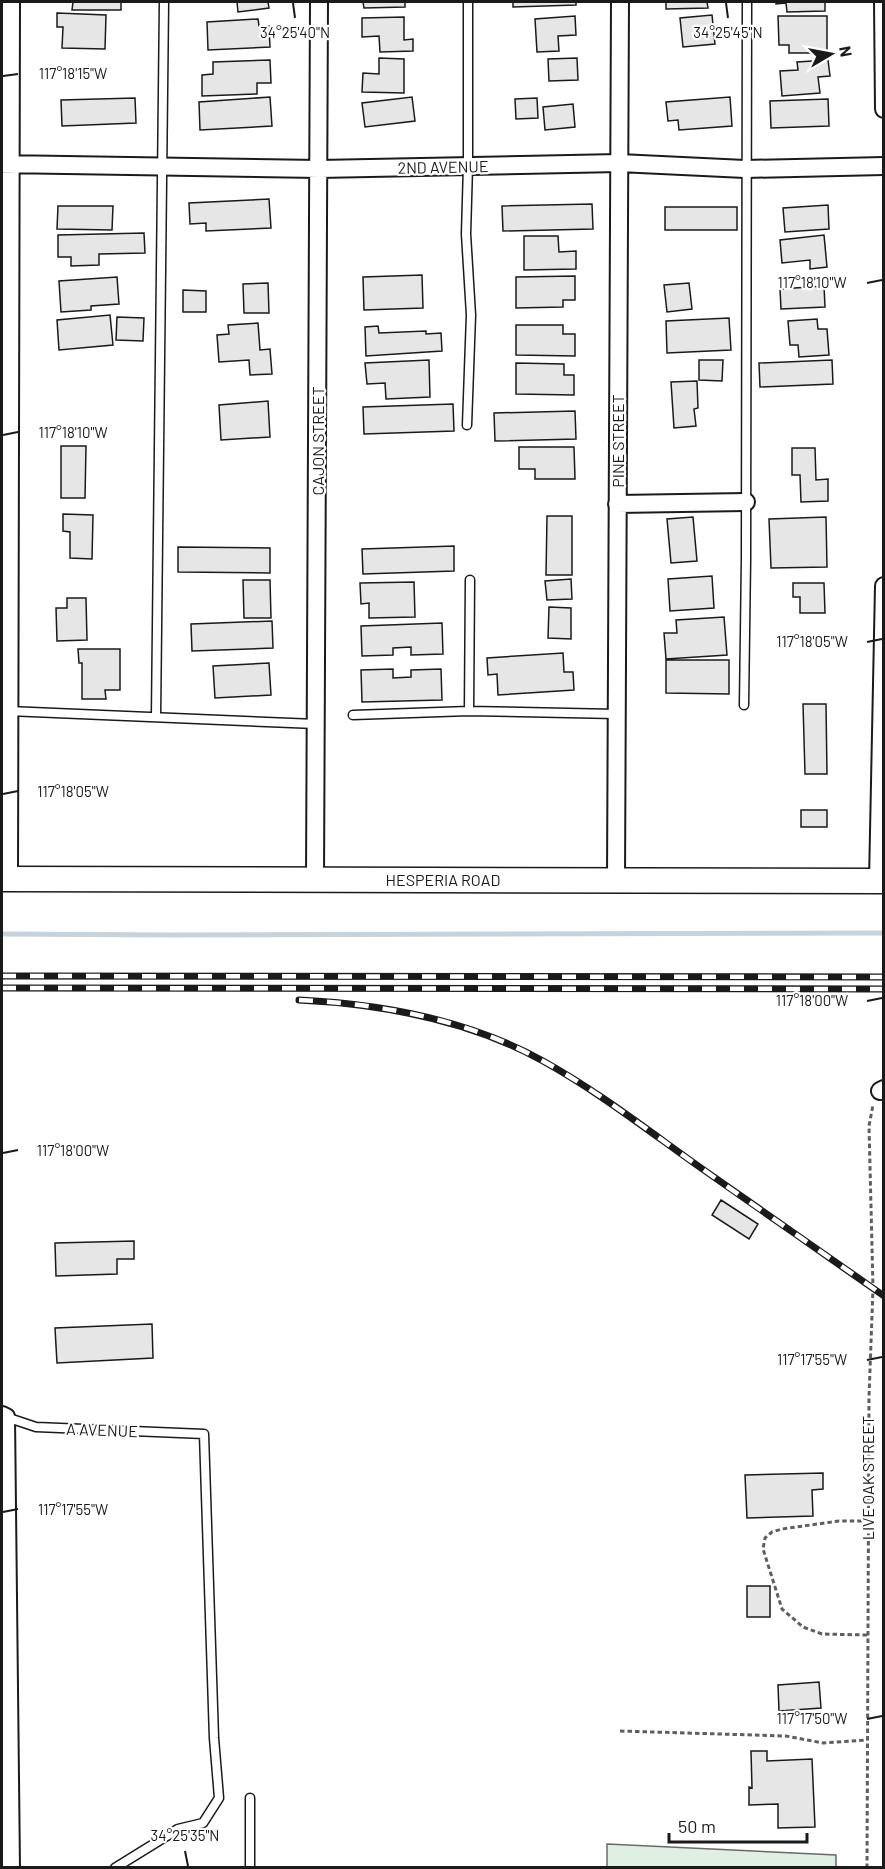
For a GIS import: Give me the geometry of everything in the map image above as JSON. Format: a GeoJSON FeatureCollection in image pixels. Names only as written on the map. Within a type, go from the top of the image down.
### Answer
{"type":"FeatureCollection","features":[{"type":"Feature","properties":{"kind":"main road","name":"HESPERIA ROAD"},"geometry":{"type":"LineString","coordinates":[[5,879],[881,881]]}},
{"type":"Feature","properties":{"kind":"street"},"geometry":{"type":"LineString","coordinates":[[5,879],[6,164],[11,2]]}},
{"type":"Feature","properties":{"kind":"street","name":"CAJON STREET"},"geometry":{"type":"LineString","coordinates":[[315,880],[319,2]]}},
{"type":"Feature","properties":{"kind":"street","name":"PINE STREET"},"geometry":{"type":"LineString","coordinates":[[616,881],[620,2]]}},
{"type":"Feature","properties":{"kind":"street"},"geometry":{"type":"LineString","coordinates":[[883,2],[884,109]]}},
{"type":"Feature","properties":{"kind":"street","name":"2ND AVENUE"},"geometry":{"type":"LineString","coordinates":[[6,164],[319,170],[619,163],[746,169],[884,166]]}},
{"type":"Feature","properties":{"kind":"street"},"geometry":{"type":"LineString","coordinates":[[617,504],[746,502]]}},
{"type":"Feature","properties":{"kind":"street"},"geometry":{"type":"LineString","coordinates":[[881,881],[884,586]]}},
{"type":"Feature","properties":{"kind":"street"},"geometry":{"type":"LineString","coordinates":[[4,1416],[11,1868]]}},
{"type":"Feature","properties":{"kind":"lane"},"geometry":{"type":"LineString","coordinates":[[156,717],[164,2]]}},
{"type":"Feature","properties":{"kind":"lane"},"geometry":{"type":"LineString","coordinates":[[467,425],[471,315],[466,234],[468,2]]}},
{"type":"Feature","properties":{"kind":"lane"},"geometry":{"type":"LineString","coordinates":[[744,705],[747,2]]}},
{"type":"Feature","properties":{"kind":"lane"},"geometry":{"type":"LineString","coordinates":[[469,711],[470,580]]}},
{"type":"Feature","properties":{"kind":"lane"},"geometry":{"type":"LineString","coordinates":[[5,711],[316,724]]}},
{"type":"Feature","properties":{"kind":"lane"},"geometry":{"type":"LineString","coordinates":[[353,715],[469,711],[616,714]]}},
{"type":"Feature","properties":{"kind":"lane","name":"A AVENUE"},"geometry":{"type":"LineString","coordinates":[[4,1416],[36,1427],[204,1434],[214,1738],[219,1798],[203,1823],[178,1828],[115,1868]]}},
{"type":"Feature","properties":{"kind":"lane"},"geometry":{"type":"LineString","coordinates":[[250,1798],[250,1868]]}},
{"type":"Feature","properties":{"kind":"path","name":"LIVE OAK STREET"},"geometry":{"type":"LineString","coordinates":[[867,1868],[869,1397],[873,1288],[869,1126],[872,1105],[882,1090]]}},
{"type":"Feature","properties":{"kind":"path"},"geometry":{"type":"LineString","coordinates":[[867,1635],[822,1634],[803,1627],[782,1609],[763,1549],[765,1538],[772,1532],[782,1529],[839,1521],[868,1521]]}},
{"type":"Feature","properties":{"kind":"path"},"geometry":{"type":"LineString","coordinates":[[620,1731],[786,1736],[823,1743],[867,1740]]}},
{"type":"Feature","properties":{"kind":"green space"},"geometry":{"type":"Polygon","coordinates":[[[607,1844],[836,1855],[836,1867],[607,1867],[607,1844]]]}},
{"type":"Feature","properties":{"kind":"building"},"geometry":{"type":"Polygon","coordinates":[[[73,2],[121,2],[121,10],[72,10],[73,2]]]}},
{"type":"Feature","properties":{"kind":"building"},"geometry":{"type":"Polygon","coordinates":[[[237,2],[268,2],[269,8],[238,12],[237,2]]]}},
{"type":"Feature","properties":{"kind":"building"},"geometry":{"type":"Polygon","coordinates":[[[363,2],[405,2],[405,7],[364,8],[363,2]]]}},
{"type":"Feature","properties":{"kind":"building"},"geometry":{"type":"Polygon","coordinates":[[[513,2],[576,2],[576,5],[513,7],[513,2]]]}},
{"type":"Feature","properties":{"kind":"building"},"geometry":{"type":"Polygon","coordinates":[[[666,2],[707,2],[708,8],[666,9],[666,2]]]}},
{"type":"Feature","properties":{"kind":"building"},"geometry":{"type":"Polygon","coordinates":[[[776,2],[825,2],[825,11],[787,12],[786,3],[776,4],[776,2]]]}},
{"type":"Feature","properties":{"kind":"building"},"geometry":{"type":"Polygon","coordinates":[[[57,13],[106,15],[105,49],[62,48],[63,27],[57,27],[57,13]]]}},
{"type":"Feature","properties":{"kind":"building"},"geometry":{"type":"Polygon","coordinates":[[[712,15],[715,44],[683,47],[680,18],[712,15]]]}},
{"type":"Feature","properties":{"kind":"building"},"geometry":{"type":"Polygon","coordinates":[[[575,16],[576,35],[558,36],[559,51],[537,52],[535,19],[575,16]]]}},
{"type":"Feature","properties":{"kind":"building"},"geometry":{"type":"Polygon","coordinates":[[[778,16],[827,16],[827,53],[789,53],[789,45],[779,45],[778,16]]]}},
{"type":"Feature","properties":{"kind":"building"},"geometry":{"type":"Polygon","coordinates":[[[404,17],[404,40],[413,39],[413,51],[380,52],[379,36],[362,37],[362,18],[404,17]]]}},
{"type":"Feature","properties":{"kind":"building"},"geometry":{"type":"Polygon","coordinates":[[[258,19],[259,26],[269,26],[270,47],[208,50],[207,22],[258,19]]]}},
{"type":"Feature","properties":{"kind":"building"},"geometry":{"type":"Polygon","coordinates":[[[379,58],[404,59],[404,93],[362,92],[363,73],[379,74],[379,58]]]}},
{"type":"Feature","properties":{"kind":"building"},"geometry":{"type":"Polygon","coordinates":[[[577,58],[578,80],[549,81],[548,59],[577,58]]]}},
{"type":"Feature","properties":{"kind":"building"},"geometry":{"type":"Polygon","coordinates":[[[270,60],[271,83],[257,83],[257,94],[202,96],[202,75],[213,74],[213,62],[270,60]]]}},
{"type":"Feature","properties":{"kind":"building"},"geometry":{"type":"Polygon","coordinates":[[[828,60],[830,76],[818,77],[820,93],[782,96],[780,71],[798,70],[797,62],[828,60]]]}},
{"type":"Feature","properties":{"kind":"building"},"geometry":{"type":"Polygon","coordinates":[[[270,97],[272,126],[200,130],[199,102],[270,97]]]}},
{"type":"Feature","properties":{"kind":"building"},"geometry":{"type":"Polygon","coordinates":[[[412,97],[415,121],[365,127],[362,103],[412,97]]]}},
{"type":"Feature","properties":{"kind":"building"},"geometry":{"type":"Polygon","coordinates":[[[730,97],[732,126],[679,130],[678,120],[668,121],[666,102],[730,97]]]}},
{"type":"Feature","properties":{"kind":"building"},"geometry":{"type":"Polygon","coordinates":[[[135,98],[136,123],[62,126],[61,100],[135,98]]]}},
{"type":"Feature","properties":{"kind":"building"},"geometry":{"type":"Polygon","coordinates":[[[537,98],[538,118],[516,119],[515,99],[537,98]]]}},
{"type":"Feature","properties":{"kind":"building"},"geometry":{"type":"Polygon","coordinates":[[[828,99],[829,126],[771,128],[770,101],[828,99]]]}},
{"type":"Feature","properties":{"kind":"building"},"geometry":{"type":"Polygon","coordinates":[[[573,104],[575,127],[545,130],[543,107],[573,104]]]}},
{"type":"Feature","properties":{"kind":"building"},"geometry":{"type":"Polygon","coordinates":[[[269,199],[271,228],[206,231],[206,223],[190,224],[189,203],[269,199]]]}},
{"type":"Feature","properties":{"kind":"building"},"geometry":{"type":"Polygon","coordinates":[[[592,204],[593,229],[503,231],[502,206],[592,204]]]}},
{"type":"Feature","properties":{"kind":"building"},"geometry":{"type":"Polygon","coordinates":[[[828,205],[829,229],[785,232],[783,208],[828,205]]]}},
{"type":"Feature","properties":{"kind":"building"},"geometry":{"type":"Polygon","coordinates":[[[58,206],[113,206],[112,230],[57,229],[58,206]]]}},
{"type":"Feature","properties":{"kind":"building"},"geometry":{"type":"Polygon","coordinates":[[[665,207],[737,207],[737,230],[665,230],[665,207]]]}},
{"type":"Feature","properties":{"kind":"building"},"geometry":{"type":"Polygon","coordinates":[[[144,233],[145,253],[99,254],[99,265],[71,266],[71,257],[58,257],[58,235],[144,233]]]}},
{"type":"Feature","properties":{"kind":"building"},"geometry":{"type":"Polygon","coordinates":[[[824,235],[827,267],[810,269],[810,260],[782,263],[780,240],[824,235]]]}},
{"type":"Feature","properties":{"kind":"building"},"geometry":{"type":"Polygon","coordinates":[[[524,236],[558,236],[559,252],[576,251],[576,269],[524,270],[524,236]]]}},
{"type":"Feature","properties":{"kind":"building"},"geometry":{"type":"Polygon","coordinates":[[[422,275],[423,308],[364,310],[363,277],[422,275]]]}},
{"type":"Feature","properties":{"kind":"building"},"geometry":{"type":"Polygon","coordinates":[[[575,276],[575,300],[563,300],[563,307],[516,308],[516,277],[575,276]]]}},
{"type":"Feature","properties":{"kind":"building"},"geometry":{"type":"Polygon","coordinates":[[[117,277],[119,304],[91,306],[91,310],[61,312],[59,281],[117,277]]]}},
{"type":"Feature","properties":{"kind":"building"},"geometry":{"type":"Polygon","coordinates":[[[268,283],[269,313],[244,313],[243,284],[268,283]]]}},
{"type":"Feature","properties":{"kind":"building"},"geometry":{"type":"Polygon","coordinates":[[[689,283],[692,309],[667,312],[664,285],[689,283]]]}},
{"type":"Feature","properties":{"kind":"building"},"geometry":{"type":"Polygon","coordinates":[[[824,286],[825,307],[781,309],[780,289],[824,286]]]}},
{"type":"Feature","properties":{"kind":"building"},"geometry":{"type":"Polygon","coordinates":[[[183,290],[206,291],[206,312],[183,312],[183,290]]]}},
{"type":"Feature","properties":{"kind":"building"},"geometry":{"type":"Polygon","coordinates":[[[110,315],[113,345],[59,350],[57,320],[110,315]]]}},
{"type":"Feature","properties":{"kind":"building"},"geometry":{"type":"Polygon","coordinates":[[[117,317],[144,318],[143,341],[116,340],[117,317]]]}},
{"type":"Feature","properties":{"kind":"building"},"geometry":{"type":"Polygon","coordinates":[[[729,318],[731,350],[667,353],[666,321],[729,318]]]}},
{"type":"Feature","properties":{"kind":"building"},"geometry":{"type":"Polygon","coordinates":[[[817,319],[818,329],[827,329],[829,355],[799,357],[798,345],[790,345],[788,321],[817,319]]]}},
{"type":"Feature","properties":{"kind":"building"},"geometry":{"type":"Polygon","coordinates":[[[258,323],[260,350],[270,349],[272,374],[250,375],[249,360],[219,362],[217,335],[229,334],[228,325],[258,323]]]}},
{"type":"Feature","properties":{"kind":"building"},"geometry":{"type":"Polygon","coordinates":[[[516,325],[563,325],[563,334],[575,334],[575,356],[516,355],[516,325]]]}},
{"type":"Feature","properties":{"kind":"building"},"geometry":{"type":"Polygon","coordinates":[[[378,326],[379,333],[426,331],[426,334],[441,333],[442,351],[366,356],[365,327],[378,326]]]}},
{"type":"Feature","properties":{"kind":"building"},"geometry":{"type":"Polygon","coordinates":[[[429,360],[430,397],[386,399],[385,383],[367,384],[365,363],[429,360]]]}},
{"type":"Feature","properties":{"kind":"building"},"geometry":{"type":"Polygon","coordinates":[[[699,360],[723,360],[722,381],[699,380],[699,360]]]}},
{"type":"Feature","properties":{"kind":"building"},"geometry":{"type":"Polygon","coordinates":[[[832,360],[833,384],[760,387],[759,363],[832,360]]]}},
{"type":"Feature","properties":{"kind":"building"},"geometry":{"type":"Polygon","coordinates":[[[516,363],[564,364],[564,375],[574,375],[574,395],[516,394],[516,363]]]}},
{"type":"Feature","properties":{"kind":"building"},"geometry":{"type":"Polygon","coordinates":[[[697,381],[698,408],[694,409],[696,426],[674,428],[671,382],[697,381]]]}},
{"type":"Feature","properties":{"kind":"building"},"geometry":{"type":"Polygon","coordinates":[[[268,401],[270,437],[221,440],[219,405],[268,401]]]}},
{"type":"Feature","properties":{"kind":"building"},"geometry":{"type":"Polygon","coordinates":[[[453,404],[454,431],[364,434],[363,407],[453,404]]]}},
{"type":"Feature","properties":{"kind":"building"},"geometry":{"type":"Polygon","coordinates":[[[575,411],[576,439],[495,441],[494,413],[575,411]]]}},
{"type":"Feature","properties":{"kind":"building"},"geometry":{"type":"Polygon","coordinates":[[[61,446],[86,446],[85,498],[61,498],[61,446]]]}},
{"type":"Feature","properties":{"kind":"building"},"geometry":{"type":"Polygon","coordinates":[[[519,447],[574,447],[575,479],[535,479],[535,469],[519,469],[519,447]]]}},
{"type":"Feature","properties":{"kind":"building"},"geometry":{"type":"Polygon","coordinates":[[[792,448],[815,448],[816,480],[828,479],[828,501],[801,502],[800,475],[792,475],[792,448]]]}},
{"type":"Feature","properties":{"kind":"building"},"geometry":{"type":"Polygon","coordinates":[[[63,514],[93,515],[92,559],[70,558],[70,532],[63,531],[63,514]]]}},
{"type":"Feature","properties":{"kind":"building"},"geometry":{"type":"Polygon","coordinates":[[[547,516],[572,516],[572,575],[546,575],[547,516]]]}},
{"type":"Feature","properties":{"kind":"building"},"geometry":{"type":"Polygon","coordinates":[[[693,517],[697,561],[671,563],[667,519],[693,517]]]}},
{"type":"Feature","properties":{"kind":"building"},"geometry":{"type":"Polygon","coordinates":[[[826,517],[827,567],[771,568],[769,519],[826,517]]]}},
{"type":"Feature","properties":{"kind":"building"},"geometry":{"type":"Polygon","coordinates":[[[454,546],[454,571],[363,574],[362,549],[454,546]]]}},
{"type":"Feature","properties":{"kind":"building"},"geometry":{"type":"Polygon","coordinates":[[[178,547],[270,548],[270,573],[178,572],[178,547]]]}},
{"type":"Feature","properties":{"kind":"building"},"geometry":{"type":"Polygon","coordinates":[[[712,576],[714,608],[670,611],[668,579],[712,576]]]}},
{"type":"Feature","properties":{"kind":"building"},"geometry":{"type":"Polygon","coordinates":[[[571,579],[572,599],[547,600],[545,581],[571,579]]]}},
{"type":"Feature","properties":{"kind":"building"},"geometry":{"type":"Polygon","coordinates":[[[243,580],[270,580],[271,618],[244,618],[243,580]]]}},
{"type":"Feature","properties":{"kind":"building"},"geometry":{"type":"Polygon","coordinates":[[[414,582],[415,617],[369,618],[369,603],[361,604],[360,583],[414,582]]]}},
{"type":"Feature","properties":{"kind":"building"},"geometry":{"type":"Polygon","coordinates":[[[793,583],[824,583],[825,613],[800,613],[800,597],[793,597],[793,583]]]}},
{"type":"Feature","properties":{"kind":"building"},"geometry":{"type":"Polygon","coordinates":[[[67,598],[86,598],[87,640],[57,641],[56,608],[67,608],[67,598]]]}},
{"type":"Feature","properties":{"kind":"building"},"geometry":{"type":"Polygon","coordinates":[[[549,607],[571,608],[571,639],[548,638],[549,607]]]}},
{"type":"Feature","properties":{"kind":"building"},"geometry":{"type":"Polygon","coordinates":[[[724,617],[727,655],[666,659],[664,633],[677,633],[676,620],[724,617]]]}},
{"type":"Feature","properties":{"kind":"building"},"geometry":{"type":"Polygon","coordinates":[[[272,621],[273,648],[192,651],[191,624],[272,621]]]}},
{"type":"Feature","properties":{"kind":"building"},"geometry":{"type":"Polygon","coordinates":[[[442,623],[443,654],[411,655],[411,647],[393,648],[393,655],[362,656],[361,626],[442,623]]]}},
{"type":"Feature","properties":{"kind":"building"},"geometry":{"type":"Polygon","coordinates":[[[78,649],[120,649],[120,690],[105,690],[106,699],[82,699],[82,663],[79,663],[78,649]]]}},
{"type":"Feature","properties":{"kind":"building"},"geometry":{"type":"Polygon","coordinates":[[[563,653],[564,672],[573,672],[574,690],[498,695],[497,674],[488,675],[487,658],[563,653]]]}},
{"type":"Feature","properties":{"kind":"building"},"geometry":{"type":"Polygon","coordinates":[[[666,660],[729,660],[729,694],[666,693],[666,660]]]}},
{"type":"Feature","properties":{"kind":"building"},"geometry":{"type":"Polygon","coordinates":[[[269,663],[271,695],[215,698],[213,666],[269,663]]]}},
{"type":"Feature","properties":{"kind":"building"},"geometry":{"type":"Polygon","coordinates":[[[393,669],[393,678],[411,677],[411,670],[441,669],[442,700],[362,702],[361,670],[393,669]]]}},
{"type":"Feature","properties":{"kind":"building"},"geometry":{"type":"Polygon","coordinates":[[[803,704],[826,704],[827,774],[805,774],[803,704]]]}},
{"type":"Feature","properties":{"kind":"building"},"geometry":{"type":"Polygon","coordinates":[[[801,810],[827,810],[827,827],[801,827],[801,810]]]}},
{"type":"Feature","properties":{"kind":"building"},"geometry":{"type":"Polygon","coordinates":[[[721,1200],[758,1224],[749,1239],[712,1215],[721,1200]]]}},
{"type":"Feature","properties":{"kind":"building"},"geometry":{"type":"Polygon","coordinates":[[[134,1241],[134,1259],[117,1259],[117,1274],[56,1276],[55,1243],[134,1241]]]}},
{"type":"Feature","properties":{"kind":"building"},"geometry":{"type":"Polygon","coordinates":[[[152,1324],[153,1358],[57,1363],[55,1328],[152,1324]]]}},
{"type":"Feature","properties":{"kind":"building"},"geometry":{"type":"Polygon","coordinates":[[[823,1473],[823,1489],[812,1490],[813,1516],[747,1518],[745,1475],[823,1473]]]}},
{"type":"Feature","properties":{"kind":"building"},"geometry":{"type":"Polygon","coordinates":[[[747,1586],[770,1586],[770,1617],[747,1617],[747,1586]]]}},
{"type":"Feature","properties":{"kind":"building"},"geometry":{"type":"Polygon","coordinates":[[[819,1682],[821,1708],[779,1711],[778,1685],[819,1682]]]}},
{"type":"Feature","properties":{"kind":"building"},"geometry":{"type":"Polygon","coordinates":[[[751,1751],[767,1751],[767,1761],[812,1759],[815,1827],[778,1828],[778,1804],[749,1805],[749,1787],[752,1788],[751,1751]]]}},
{"type":"Feature","properties":{"kind":"waterway"},"geometry":{"type":"LineString","coordinates":[[2,934],[884,933]]}},
{"type":"Feature","properties":{"kind":"railway"},"geometry":{"type":"LineString","coordinates":[[2,976],[884,977]]}},
{"type":"Feature","properties":{"kind":"railway"},"geometry":{"type":"LineString","coordinates":[[2,988],[884,989]]}},
{"type":"Feature","properties":{"kind":"railway"},"geometry":{"type":"LineString","coordinates":[[299,1000],[362,1005],[425,1017],[485,1035],[543,1061],[604,1099],[884,1296]]}}]}
